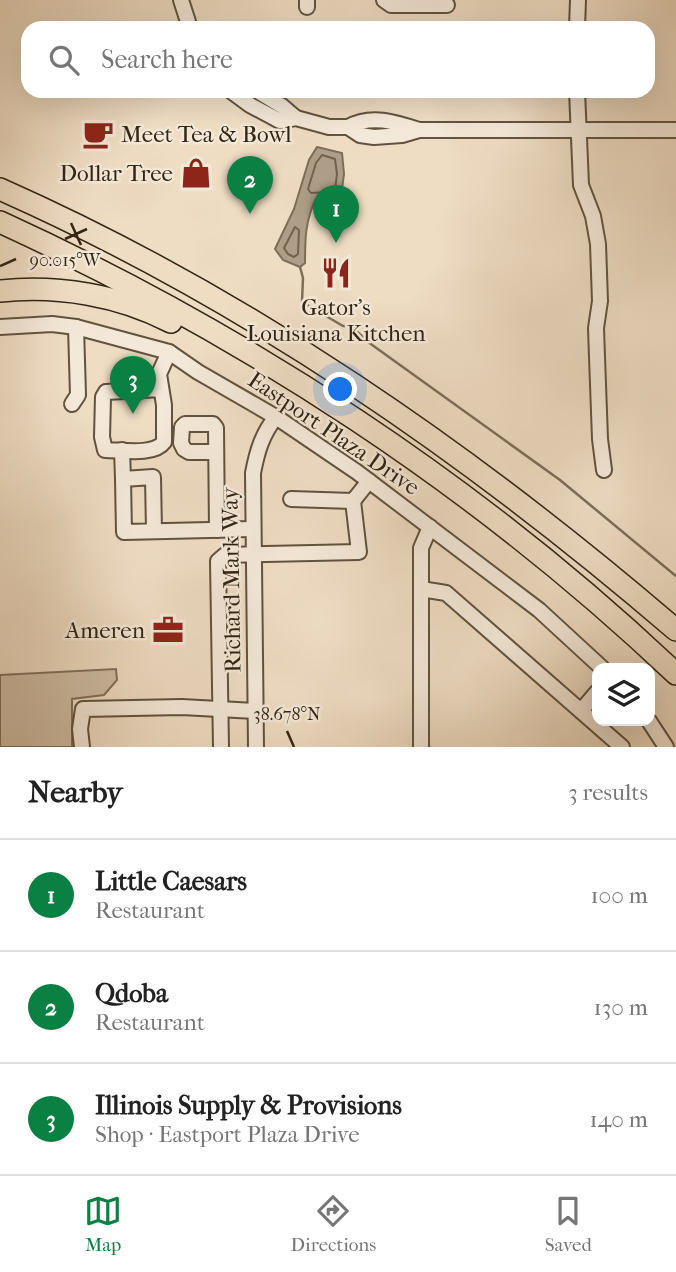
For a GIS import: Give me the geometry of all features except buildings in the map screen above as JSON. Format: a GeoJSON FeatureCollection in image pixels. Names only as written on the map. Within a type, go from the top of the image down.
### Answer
{"type":"FeatureCollection","features":[{"type":"Feature","properties":{"kind":"highway"},"geometry":{"type":"LineString","coordinates":[[5,188],[209,294],[324,364],[517,499],[676,631]]}},
{"type":"Feature","properties":{"kind":"highway"},"geometry":{"type":"LineString","coordinates":[[0,222],[98,270],[239,346],[402,451],[544,558],[676,674]]}},
{"type":"Feature","properties":{"kind":"highway"},"geometry":{"type":"LineString","coordinates":[[0,292],[57,290],[101,297],[164,318],[213,342],[239,346]]}},
{"type":"Feature","properties":{"kind":"street"},"geometry":{"type":"LineString","coordinates":[[181,0],[188,21]]}},
{"type":"Feature","properties":{"kind":"street"},"geometry":{"type":"LineString","coordinates":[[384,0],[391,5],[447,5]]}},
{"type":"Feature","properties":{"kind":"street"},"geometry":{"type":"LineString","coordinates":[[578,0],[578,21]]}},
{"type":"Feature","properties":{"kind":"street"},"geometry":{"type":"LineString","coordinates":[[240,98],[280,121],[296,118]]}},
{"type":"Feature","properties":{"kind":"street"},"geometry":{"type":"LineString","coordinates":[[269,98],[296,118],[329,127],[348,127],[360,135],[374,137],[402,135],[419,130],[676,130]]}},
{"type":"Feature","properties":{"kind":"street"},"geometry":{"type":"LineString","coordinates":[[577,98],[581,186],[593,216],[598,244],[600,301],[596,328],[600,439],[604,470]]}},
{"type":"Feature","properties":{"kind":"street","name":"Eastport Plaza Drive"},"geometry":{"type":"LineString","coordinates":[[0,327],[52,324],[76,327],[169,352],[276,417],[369,481],[539,610],[597,663]]}},
{"type":"Feature","properties":{"kind":"street"},"geometry":{"type":"LineString","coordinates":[[72,404],[79,395],[76,327]]}},
{"type":"Feature","properties":{"kind":"street"},"geometry":{"type":"LineString","coordinates":[[161,388],[106,392],[103,397],[105,450],[152,450],[161,447],[164,442],[164,405],[159,374],[169,352]]}},
{"type":"Feature","properties":{"kind":"street","name":"Richard Mark Way"},"geometry":{"type":"LineString","coordinates":[[256,747],[253,473],[266,430],[276,417]]}},
{"type":"Feature","properties":{"kind":"street"},"geometry":{"type":"LineString","coordinates":[[122,450],[124,532],[252,529]]}},
{"type":"Feature","properties":{"kind":"street"},"geometry":{"type":"LineString","coordinates":[[216,452],[216,530]]}},
{"type":"Feature","properties":{"kind":"street"},"geometry":{"type":"LineString","coordinates":[[123,479],[153,477],[154,531]]}},
{"type":"Feature","properties":{"kind":"street"},"geometry":{"type":"LineString","coordinates":[[221,747],[218,562],[225,555],[359,552],[353,501],[369,481]]}},
{"type":"Feature","properties":{"kind":"street"},"geometry":{"type":"LineString","coordinates":[[291,499],[353,501]]}},
{"type":"Feature","properties":{"kind":"street"},"geometry":{"type":"LineString","coordinates":[[421,747],[421,548],[430,527]]}},
{"type":"Feature","properties":{"kind":"street"},"geometry":{"type":"LineString","coordinates":[[421,589],[446,593],[592,718]]}},
{"type":"Feature","properties":{"kind":"street"},"geometry":{"type":"LineString","coordinates":[[581,711],[592,698]]}},
{"type":"Feature","properties":{"kind":"street"},"geometry":{"type":"LineString","coordinates":[[82,747],[80,729],[83,709],[182,707],[256,711]]}},
{"type":"Feature","properties":{"kind":"street"},"geometry":{"type":"LineString","coordinates":[[603,726],[622,747]]}},
{"type":"Feature","properties":{"kind":"street"},"geometry":{"type":"LineString","coordinates":[[652,726],[666,747]]}},
{"type":"Feature","properties":{"kind":"shaded area"},"geometry":{"type":"Polygon","coordinates":[[[116,669],[117,680],[104,695],[72,699],[72,747],[0,747],[0,675],[116,669]]]}},
{"type":"Feature","properties":{"kind":"water"},"geometry":{"type":"Polygon","coordinates":[[[317,147],[342,153],[344,174],[341,197],[316,199],[308,223],[305,263],[300,267],[283,260],[275,249],[294,209],[309,160],[317,147]]]}},
{"type":"Feature","properties":{"kind":"waterway"},"geometry":{"type":"LineString","coordinates":[[300,267],[303,278],[302,302],[343,326],[351,326],[368,342],[560,480],[676,576]]}},
{"type":"Feature","properties":{"kind":"place","name":"Meet Tea & Bowl"},"geometry":{"type":"Point","coordinates":[98,134]}},
{"type":"Feature","properties":{"kind":"place","name":"Dollar Tree"},"geometry":{"type":"Point","coordinates":[196,173]}},
{"type":"Feature","properties":{"kind":"place","name":"Qdoba"},"geometry":{"type":"Point","coordinates":[250,214]}},
{"type":"Feature","properties":{"kind":"place","name":"Little Caesars"},"geometry":{"type":"Point","coordinates":[336,243]}},
{"type":"Feature","properties":{"kind":"place","name":"Gator's Louisiana Kitchen"},"geometry":{"type":"Point","coordinates":[336,273]}},
{"type":"Feature","properties":{"kind":"place","name":"Illinois Supply & Provisions"},"geometry":{"type":"Point","coordinates":[133,414]}},
{"type":"Feature","properties":{"kind":"place","name":"Ameren"},"geometry":{"type":"Point","coordinates":[168,630]}}]}
